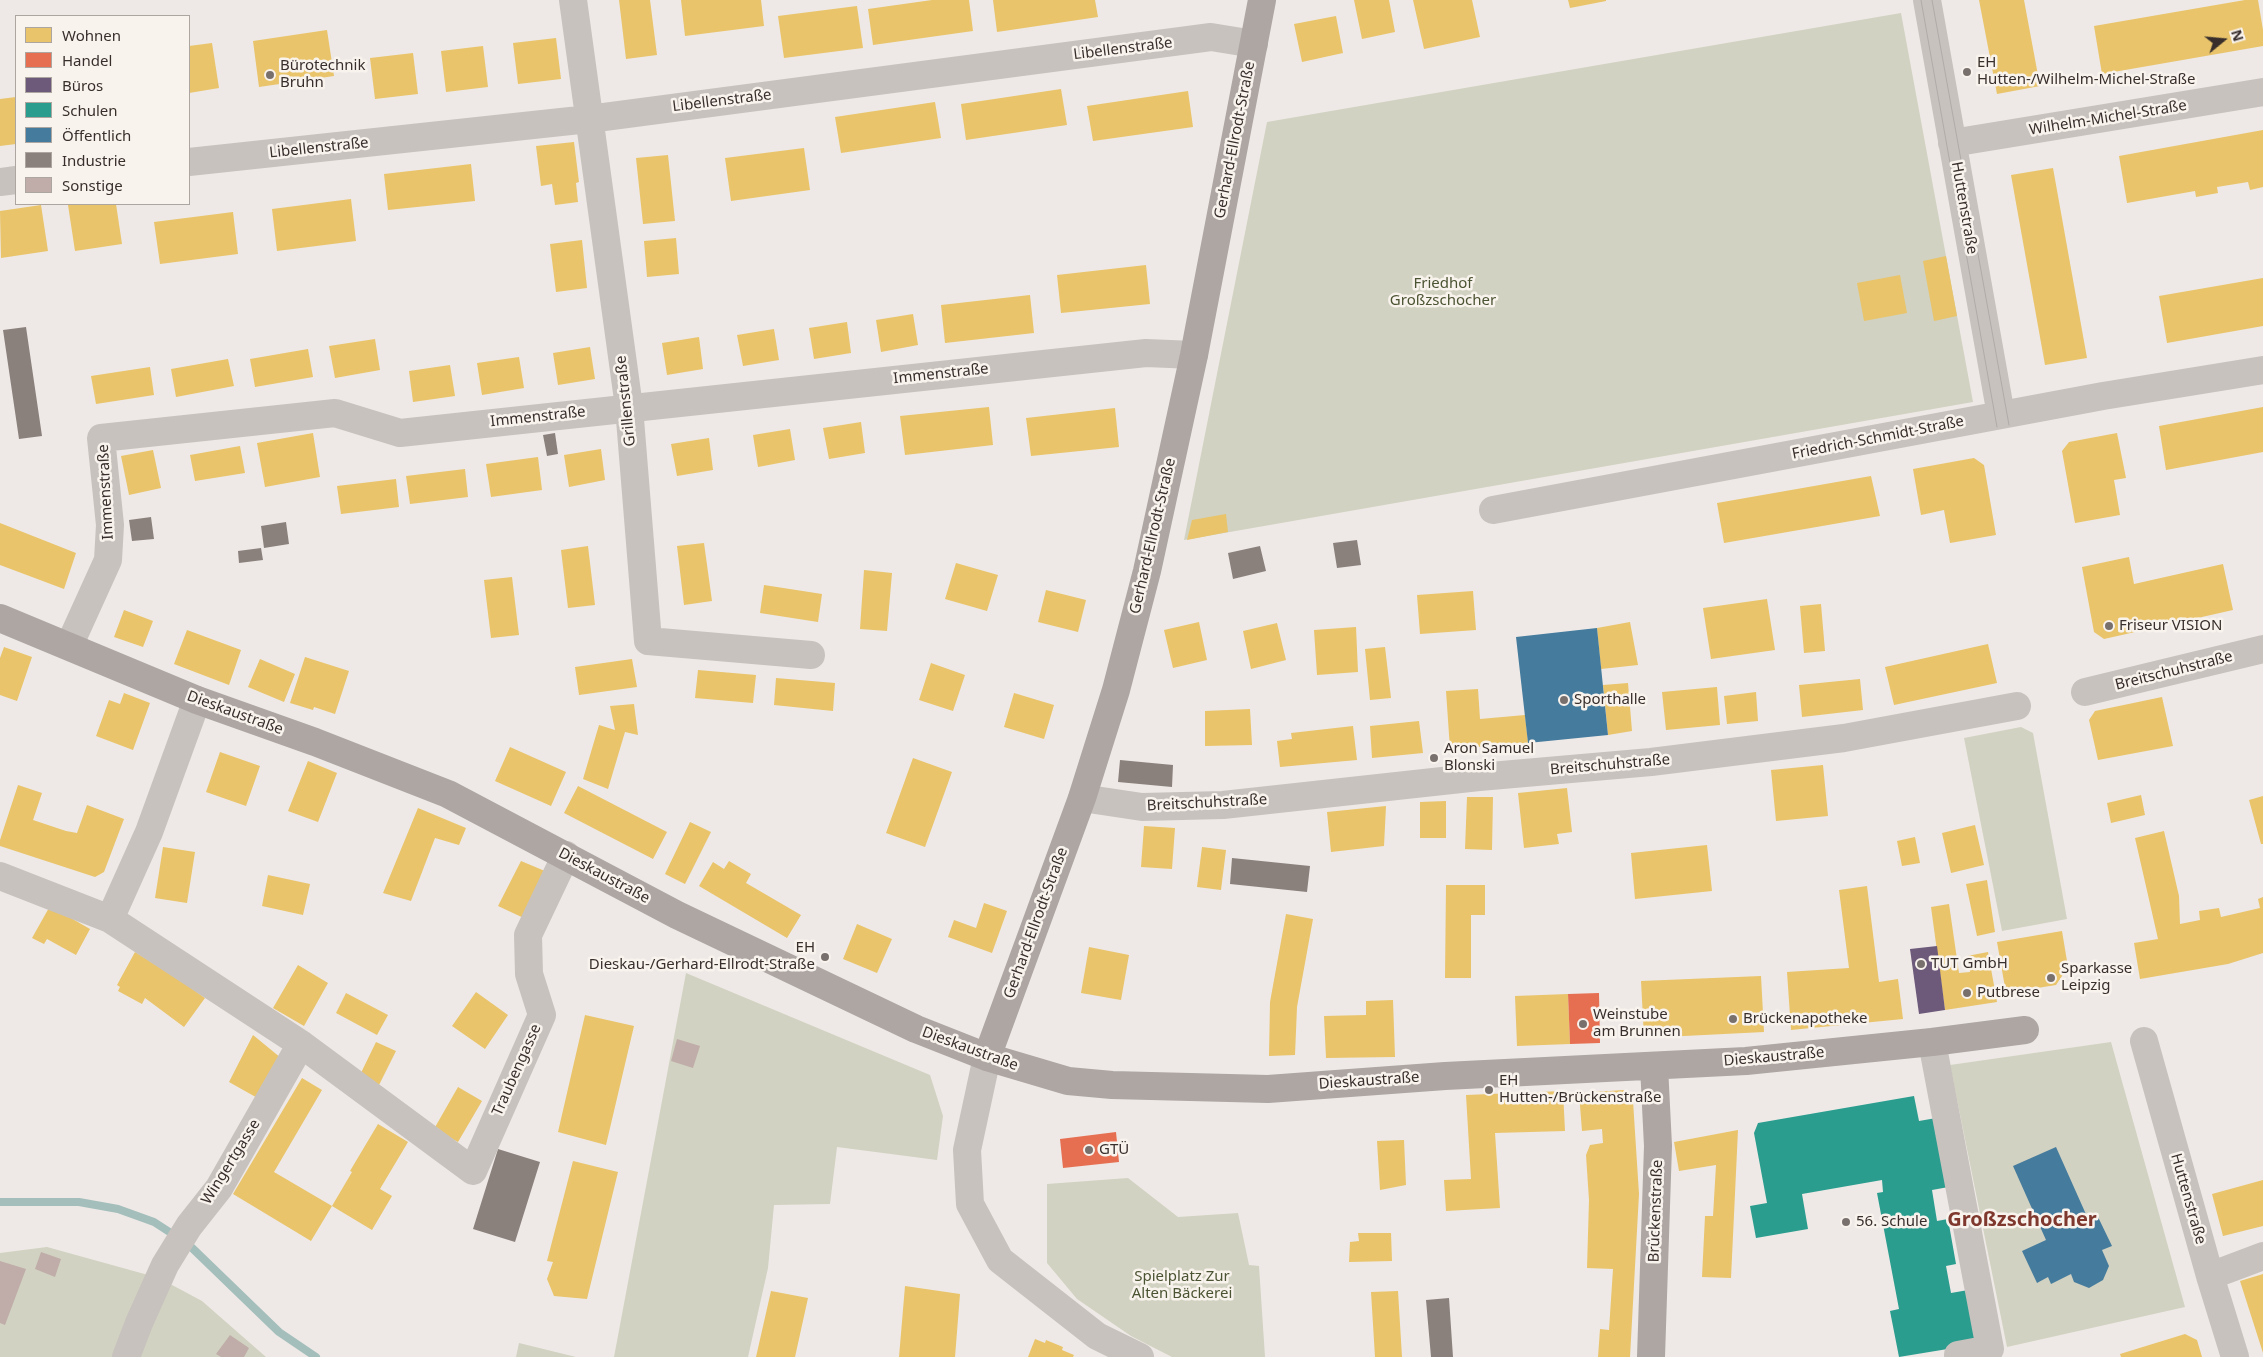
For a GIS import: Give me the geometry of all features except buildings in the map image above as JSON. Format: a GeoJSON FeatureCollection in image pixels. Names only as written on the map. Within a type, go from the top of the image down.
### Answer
{"type":"FeatureCollection","features":[{"type":"Feature","properties":{"kind":"main road","name":"Gerhard-Ellrodt-Straße"},"geometry":{"type":"LineString","coordinates":[[987,1057],[1082,798],[1116,690],[1147,571],[1194,355],[1262,0]]}},
{"type":"Feature","properties":{"kind":"main road","name":"Dieskaustraße"},"geometry":{"type":"LineString","coordinates":[[0,618],[197,700],[315,742],[448,794],[677,915],[916,1030],[987,1057],[1068,1081],[1130,1086],[1268,1089],[1445,1076],[1746,1061],[1932,1042],[2025,1030]]}},
{"type":"Feature","properties":{"kind":"main road","name":"Brückenstraße"},"geometry":{"type":"LineString","coordinates":[[1651,1357],[1658,1146],[1654,1066]]}},
{"type":"Feature","properties":{"kind":"street","name":"Grillenstraße"},"geometry":{"type":"LineString","coordinates":[[573,0],[628,407],[648,641],[811,655]]}},
{"type":"Feature","properties":{"kind":"street","name":"Huttenstraße"},"geometry":{"type":"LineString","coordinates":[[1927,0],[2001,415]]}},
{"type":"Feature","properties":{"kind":"street","name":"Libellenstraße"},"geometry":{"type":"LineString","coordinates":[[190,162],[589,119],[1211,37],[1254,44]]}},
{"type":"Feature","properties":{"kind":"street","name":"Wilhelm-Michel-Straße"},"geometry":{"type":"LineString","coordinates":[[1952,143],[2263,92]]}},
{"type":"Feature","properties":{"kind":"street"},"geometry":{"type":"LineString","coordinates":[[0,182],[15,180]]}},
{"type":"Feature","properties":{"kind":"street","name":"Immenstraße"},"geometry":{"type":"LineString","coordinates":[[69,646],[108,560],[110,525],[101,438],[335,413],[400,433],[628,407],[1146,353],[1194,355]]}},
{"type":"Feature","properties":{"kind":"street","name":"Friedrich-Schmidt-Straße"},"geometry":{"type":"LineString","coordinates":[[1493,510],[2001,415],[2263,370]]}},
{"type":"Feature","properties":{"kind":"street","name":"Breitschuhstraße"},"geometry":{"type":"LineString","coordinates":[[2085,692],[2263,650]]}},
{"type":"Feature","properties":{"kind":"street"},"geometry":{"type":"LineString","coordinates":[[110,918],[149,832],[197,700]]}},
{"type":"Feature","properties":{"kind":"street","name":"Breitschuhstraße"},"geometry":{"type":"LineString","coordinates":[[1082,798],[1142,807],[1223,805],[1479,777],[1651,762],[1844,738],[2017,706]]}},
{"type":"Feature","properties":{"kind":"street","name":"Traubengasse"},"geometry":{"type":"LineString","coordinates":[[301,1044],[473,1171],[542,1015],[529,974],[528,935],[566,855]]}},
{"type":"Feature","properties":{"kind":"street"},"geometry":{"type":"LineString","coordinates":[[0,876],[110,918],[301,1044]]}},
{"type":"Feature","properties":{"kind":"street","name":"Huttenstraße"},"geometry":{"type":"LineString","coordinates":[[2144,1041],[2210,1276],[2235,1357]]}},
{"type":"Feature","properties":{"kind":"street"},"geometry":{"type":"LineString","coordinates":[[1932,1042],[1990,1349],[1958,1355]]}},
{"type":"Feature","properties":{"kind":"street","name":"Wingertgasse"},"geometry":{"type":"LineString","coordinates":[[126,1357],[139,1323],[174,1249],[189,1226],[219,1188],[301,1044]]}},
{"type":"Feature","properties":{"kind":"street"},"geometry":{"type":"LineString","coordinates":[[987,1057],[967,1150],[970,1204],[1000,1260],[1097,1336],[1140,1357]]}},
{"type":"Feature","properties":{"kind":"street"},"geometry":{"type":"LineString","coordinates":[[2210,1276],[2263,1256]]}},
{"type":"Feature","properties":{"kind":"green space","name":"Friedhof Großzschocher"},"geometry":{"type":"Polygon","coordinates":[[[1901,13],[1973,402],[1184,540],[1267,122],[1901,13]]]}},
{"type":"Feature","properties":{"kind":"green space"},"geometry":{"type":"Polygon","coordinates":[[[2021,727],[2033,733],[2067,919],[2002,931],[1964,738],[2021,727]]]}},
{"type":"Feature","properties":{"kind":"green space"},"geometry":{"type":"Polygon","coordinates":[[[686,973],[930,1075],[943,1116],[937,1160],[837,1147],[830,1204],[774,1205],[768,1268],[748,1357],[614,1357],[686,973]]]}},
{"type":"Feature","properties":{"kind":"green space"},"geometry":{"type":"Polygon","coordinates":[[[2111,1042],[2185,1307],[2007,1347],[1950,1065],[2111,1042]]]}},
{"type":"Feature","properties":{"kind":"green space","name":"Spielplatz Zur Alten Bäckerei"},"geometry":{"type":"Polygon","coordinates":[[[1128,1178],[1178,1217],[1238,1213],[1249,1265],[1259,1266],[1265,1357],[1172,1357],[1131,1336],[1077,1299],[1047,1263],[1047,1184],[1128,1178]]]}},
{"type":"Feature","properties":{"kind":"green space"},"geometry":{"type":"Polygon","coordinates":[[[47,1247],[159,1278],[202,1301],[266,1357],[0,1357],[0,1253],[47,1247]]]}},
{"type":"Feature","properties":{"kind":"green space"},"geometry":{"type":"Polygon","coordinates":[[[519,1343],[576,1357],[516,1357],[519,1343]]]}},
{"type":"Feature","properties":{"kind":"waterway"},"geometry":{"type":"LineString","coordinates":[[0,1202],[79,1202],[118,1209],[154,1222],[188,1244],[279,1332],[316,1357]]}},
{"type":"Feature","properties":{"kind":"tram line"},"geometry":{"type":"LineString","coordinates":[[1921,0],[1997,427]]}},
{"type":"Feature","properties":{"kind":"tram line"},"geometry":{"type":"LineString","coordinates":[[1932,0],[2009,425]]}},
{"type":"Feature","properties":{"kind":"place","name":"EH Hutten-/Wilhelm-Michel-Straße"},"geometry":{"type":"Point","coordinates":[1967,72]}},
{"type":"Feature","properties":{"kind":"place","name":"Bürotechnik Bruhn"},"geometry":{"type":"Point","coordinates":[270,75]}},
{"type":"Feature","properties":{"kind":"place","name":"Friseur VISION"},"geometry":{"type":"Point","coordinates":[2109,626]}},
{"type":"Feature","properties":{"kind":"place","name":"Sporthalle"},"geometry":{"type":"Point","coordinates":[1564,700]}},
{"type":"Feature","properties":{"kind":"place","name":"Aron Samuel Blonski"},"geometry":{"type":"Point","coordinates":[1434,758]}},
{"type":"Feature","properties":{"kind":"place","name":"EH Dieskau-/Gerhard-Ellrodt-Straße"},"geometry":{"type":"Point","coordinates":[825,957]}},
{"type":"Feature","properties":{"kind":"place","name":"TUT GmbH"},"geometry":{"type":"Point","coordinates":[1921,964]}},
{"type":"Feature","properties":{"kind":"place","name":"Sparkasse Leipzig"},"geometry":{"type":"Point","coordinates":[2051,978]}},
{"type":"Feature","properties":{"kind":"place","name":"Putbrese"},"geometry":{"type":"Point","coordinates":[1967,993]}},
{"type":"Feature","properties":{"kind":"place","name":"Brückenapotheke"},"geometry":{"type":"Point","coordinates":[1733,1019]}},
{"type":"Feature","properties":{"kind":"place","name":"Weinstube am Brunnen"},"geometry":{"type":"Point","coordinates":[1583,1024]}},
{"type":"Feature","properties":{"kind":"place","name":"EH Hutten-/Brückenstraße"},"geometry":{"type":"Point","coordinates":[1489,1090]}},
{"type":"Feature","properties":{"kind":"place","name":"GTÜ"},"geometry":{"type":"Point","coordinates":[1089,1150]}},
{"type":"Feature","properties":{"kind":"place","name":"56. Schule"},"geometry":{"type":"Point","coordinates":[1846,1222]}},
{"type":"Feature","properties":{"kind":"district","name":"Großzschocher"},"geometry":{"type":"Point","coordinates":[2022,1220]}}]}
